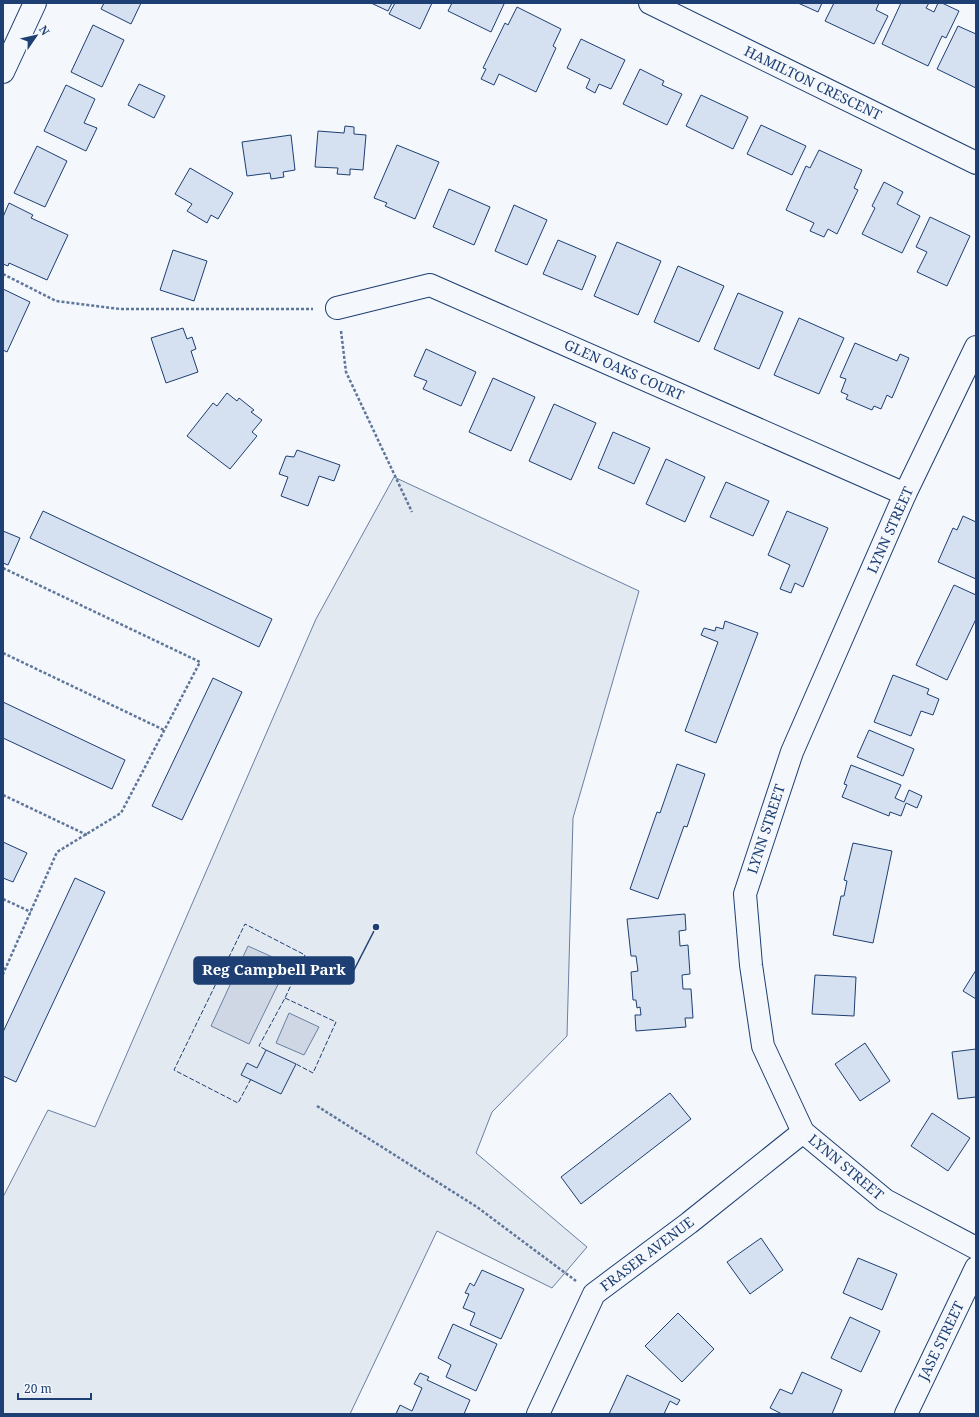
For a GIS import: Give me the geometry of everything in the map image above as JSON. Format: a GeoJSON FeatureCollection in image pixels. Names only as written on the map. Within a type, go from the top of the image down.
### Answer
{"type":"FeatureCollection","features":[{"type":"Feature","properties":{"kind":"street"},"geometry":{"type":"LineString","coordinates":[[3,72],[35,3]]}},
{"type":"Feature","properties":{"kind":"street","name":"HAMILTON CRESCENT"},"geometry":{"type":"LineString","coordinates":[[650,3],[976,163]]}},
{"type":"Feature","properties":{"kind":"street","name":"GLEN OAKS COURT"},"geometry":{"type":"LineString","coordinates":[[338,308],[430,285],[905,494]]}},
{"type":"Feature","properties":{"kind":"street","name":"LYNN STREET"},"geometry":{"type":"LineString","coordinates":[[976,347],[905,494],[792,752],[745,894],[751,965],[763,1046],[803,1132],[885,1200],[976,1248]]}},
{"type":"Feature","properties":{"kind":"street","name":"FRASER AVENUE"},"geometry":{"type":"LineString","coordinates":[[538,1414],[594,1294],[689,1223],[803,1132]]}},
{"type":"Feature","properties":{"kind":"street","name":"JASE STREET"},"geometry":{"type":"LineString","coordinates":[[906,1414],[976,1268]]}},
{"type":"Feature","properties":{"kind":"path"},"geometry":{"type":"LineString","coordinates":[[3,274],[56,300],[120,309],[338,308],[346,372],[412,512]]}},
{"type":"Feature","properties":{"kind":"path"},"geometry":{"type":"LineString","coordinates":[[3,568],[200,662],[121,813],[57,852],[3,974]]}},
{"type":"Feature","properties":{"kind":"path"},"geometry":{"type":"LineString","coordinates":[[3,653],[164,730]]}},
{"type":"Feature","properties":{"kind":"path"},"geometry":{"type":"LineString","coordinates":[[3,795],[87,835]]}},
{"type":"Feature","properties":{"kind":"path"},"geometry":{"type":"LineString","coordinates":[[3,899],[31,912]]}},
{"type":"Feature","properties":{"kind":"path"},"geometry":{"type":"LineString","coordinates":[[317,1106],[477,1206],[594,1294]]}},
{"type":"Feature","properties":{"kind":"shaded area"},"geometry":{"type":"Polygon","coordinates":[[[394,477],[639,591],[573,818],[567,1036],[492,1112],[476,1153],[587,1247],[552,1288],[437,1231],[350,1414],[3,1414],[3,1197],[48,1110],[95,1127],[316,619],[394,477]]]}},
{"type":"Feature","properties":{"kind":"shaded area"},"geometry":{"type":"Polygon","coordinates":[[[248,946],[288,964],[249,1044],[211,1026],[248,946]]]}},
{"type":"Feature","properties":{"kind":"shaded area"},"geometry":{"type":"Polygon","coordinates":[[[289,1013],[319,1027],[304,1055],[276,1043],[289,1013]]]}},
{"type":"Feature","properties":{"kind":"building"},"geometry":{"type":"Polygon","coordinates":[[[104,3],[141,3],[131,24],[101,9],[104,3]]]}},
{"type":"Feature","properties":{"kind":"building"},"geometry":{"type":"Polygon","coordinates":[[[371,3],[392,3],[388,11],[371,3]]]}},
{"type":"Feature","properties":{"kind":"building"},"geometry":{"type":"Polygon","coordinates":[[[395,3],[432,3],[420,29],[389,14],[395,3]]]}},
{"type":"Feature","properties":{"kind":"building"},"geometry":{"type":"Polygon","coordinates":[[[452,3],[504,4],[491,32],[448,11],[452,3]]]}},
{"type":"Feature","properties":{"kind":"building"},"geometry":{"type":"Polygon","coordinates":[[[798,3],[822,3],[818,12],[798,3]]]}},
{"type":"Feature","properties":{"kind":"building"},"geometry":{"type":"Polygon","coordinates":[[[834,3],[879,3],[876,10],[888,16],[874,44],[825,21],[834,3]]]}},
{"type":"Feature","properties":{"kind":"building"},"geometry":{"type":"Polygon","coordinates":[[[901,3],[929,3],[926,8],[934,12],[938,3],[942,3],[959,11],[946,38],[942,36],[928,66],[882,44],[901,3]]]}},
{"type":"Feature","properties":{"kind":"building"},"geometry":{"type":"Polygon","coordinates":[[[517,7],[561,29],[553,46],[556,48],[536,92],[499,74],[494,85],[481,79],[486,69],[483,68],[505,23],[508,25],[517,7]]]}},
{"type":"Feature","properties":{"kind":"building"},"geometry":{"type":"Polygon","coordinates":[[[93,25],[124,40],[102,87],[71,72],[93,25]]]}},
{"type":"Feature","properties":{"kind":"building"},"geometry":{"type":"Polygon","coordinates":[[[958,26],[976,34],[976,88],[937,69],[958,26]]]}},
{"type":"Feature","properties":{"kind":"building"},"geometry":{"type":"Polygon","coordinates":[[[581,39],[625,60],[611,89],[599,84],[595,93],[586,88],[590,79],[567,68],[581,39]]]}},
{"type":"Feature","properties":{"kind":"building"},"geometry":{"type":"Polygon","coordinates":[[[640,69],[664,81],[662,85],[682,94],[667,125],[623,104],[640,69]]]}},
{"type":"Feature","properties":{"kind":"building"},"geometry":{"type":"Polygon","coordinates":[[[139,84],[165,96],[154,118],[128,105],[139,84]]]}},
{"type":"Feature","properties":{"kind":"building"},"geometry":{"type":"Polygon","coordinates":[[[66,85],[95,99],[84,123],[97,128],[86,151],[44,131],[66,85]]]}},
{"type":"Feature","properties":{"kind":"building"},"geometry":{"type":"Polygon","coordinates":[[[701,95],[748,117],[733,149],[686,126],[701,95]]]}},
{"type":"Feature","properties":{"kind":"building"},"geometry":{"type":"Polygon","coordinates":[[[761,125],[806,146],[792,175],[747,154],[761,125]]]}},
{"type":"Feature","properties":{"kind":"building"},"geometry":{"type":"Polygon","coordinates":[[[345,126],[354,127],[354,134],[366,135],[363,170],[350,169],[350,175],[337,174],[338,168],[315,167],[318,131],[344,133],[345,126]]]}},
{"type":"Feature","properties":{"kind":"building"},"geometry":{"type":"Polygon","coordinates":[[[291,135],[295,170],[283,172],[284,177],[271,179],[270,173],[247,176],[242,142],[291,135]]]}},
{"type":"Feature","properties":{"kind":"building"},"geometry":{"type":"Polygon","coordinates":[[[397,145],[439,162],[415,219],[385,206],[387,203],[374,198],[397,145]]]}},
{"type":"Feature","properties":{"kind":"building"},"geometry":{"type":"Polygon","coordinates":[[[37,146],[67,161],[45,207],[14,193],[37,146]]]}},
{"type":"Feature","properties":{"kind":"building"},"geometry":{"type":"Polygon","coordinates":[[[819,150],[862,170],[854,188],[858,190],[837,234],[828,229],[824,237],[810,231],[814,223],[786,210],[806,166],[810,168],[819,150]]]}},
{"type":"Feature","properties":{"kind":"building"},"geometry":{"type":"Polygon","coordinates":[[[190,168],[233,193],[218,219],[211,215],[207,223],[187,211],[192,204],[175,194],[190,168]]]}},
{"type":"Feature","properties":{"kind":"building"},"geometry":{"type":"Polygon","coordinates":[[[884,182],[903,192],[897,204],[920,216],[902,253],[862,234],[875,208],[872,206],[884,182]]]}},
{"type":"Feature","properties":{"kind":"building"},"geometry":{"type":"Polygon","coordinates":[[[449,189],[490,207],[474,245],[433,227],[449,189]]]}},
{"type":"Feature","properties":{"kind":"building"},"geometry":{"type":"Polygon","coordinates":[[[9,203],[33,215],[31,218],[68,235],[47,280],[9,263],[8,266],[3,264],[3,217],[9,203]]]}},
{"type":"Feature","properties":{"kind":"building"},"geometry":{"type":"Polygon","coordinates":[[[514,205],[547,220],[527,265],[495,251],[514,205]]]}},
{"type":"Feature","properties":{"kind":"building"},"geometry":{"type":"Polygon","coordinates":[[[930,217],[970,236],[947,286],[917,272],[927,252],[916,247],[930,217]]]}},
{"type":"Feature","properties":{"kind":"building"},"geometry":{"type":"Polygon","coordinates":[[[558,240],[596,256],[582,290],[543,274],[558,240]]]}},
{"type":"Feature","properties":{"kind":"building"},"geometry":{"type":"Polygon","coordinates":[[[617,242],[661,261],[638,315],[594,296],[617,242]]]}},
{"type":"Feature","properties":{"kind":"building"},"geometry":{"type":"Polygon","coordinates":[[[173,250],[207,261],[194,301],[160,290],[173,250]]]}},
{"type":"Feature","properties":{"kind":"building"},"geometry":{"type":"Polygon","coordinates":[[[678,266],[724,286],[699,342],[654,322],[678,266]]]}},
{"type":"Feature","properties":{"kind":"building"},"geometry":{"type":"Polygon","coordinates":[[[3,289],[30,302],[7,352],[3,350],[3,289]]]}},
{"type":"Feature","properties":{"kind":"building"},"geometry":{"type":"Polygon","coordinates":[[[738,293],[783,312],[759,369],[714,349],[738,293]]]}},
{"type":"Feature","properties":{"kind":"building"},"geometry":{"type":"Polygon","coordinates":[[[799,318],[844,338],[819,394],[774,375],[799,318]]]}},
{"type":"Feature","properties":{"kind":"building"},"geometry":{"type":"Polygon","coordinates":[[[183,328],[187,339],[192,337],[196,349],[191,351],[198,372],[166,383],[151,338],[183,328]]]}},
{"type":"Feature","properties":{"kind":"building"},"geometry":{"type":"Polygon","coordinates":[[[855,343],[897,361],[900,354],[909,358],[892,398],[887,395],[881,409],[874,406],[872,410],[846,399],[848,395],[841,392],[846,379],[840,377],[855,343]]]}},
{"type":"Feature","properties":{"kind":"building"},"geometry":{"type":"Polygon","coordinates":[[[426,349],[476,372],[461,406],[423,389],[427,381],[414,376],[426,349]]]}},
{"type":"Feature","properties":{"kind":"building"},"geometry":{"type":"Polygon","coordinates":[[[493,378],[535,397],[511,451],[469,432],[493,378]]]}},
{"type":"Feature","properties":{"kind":"building"},"geometry":{"type":"Polygon","coordinates":[[[227,393],[237,401],[239,398],[254,410],[251,412],[262,420],[252,432],[257,436],[230,469],[187,436],[213,403],[217,406],[227,393]]]}},
{"type":"Feature","properties":{"kind":"building"},"geometry":{"type":"Polygon","coordinates":[[[554,404],[596,423],[571,480],[529,461],[554,404]]]}},
{"type":"Feature","properties":{"kind":"building"},"geometry":{"type":"Polygon","coordinates":[[[613,432],[650,448],[634,484],[598,468],[613,432]]]}},
{"type":"Feature","properties":{"kind":"building"},"geometry":{"type":"Polygon","coordinates":[[[297,450],[340,465],[334,481],[319,476],[308,506],[281,496],[288,477],[279,474],[286,456],[294,457],[297,450]]]}},
{"type":"Feature","properties":{"kind":"building"},"geometry":{"type":"Polygon","coordinates":[[[666,459],[705,477],[685,522],[646,504],[666,459]]]}},
{"type":"Feature","properties":{"kind":"building"},"geometry":{"type":"Polygon","coordinates":[[[726,482],[769,501],[753,536],[710,517],[726,482]]]}},
{"type":"Feature","properties":{"kind":"building"},"geometry":{"type":"Polygon","coordinates":[[[43,511],[272,619],[259,647],[30,538],[43,511]]]}},
{"type":"Feature","properties":{"kind":"building"},"geometry":{"type":"Polygon","coordinates":[[[787,511],[828,528],[803,587],[795,583],[791,593],[780,589],[790,565],[768,555],[787,511]]]}},
{"type":"Feature","properties":{"kind":"building"},"geometry":{"type":"Polygon","coordinates":[[[963,516],[976,522],[976,579],[938,562],[953,528],[957,530],[963,516]]]}},
{"type":"Feature","properties":{"kind":"building"},"geometry":{"type":"Polygon","coordinates":[[[3,531],[20,538],[8,565],[3,563],[3,531]]]}},
{"type":"Feature","properties":{"kind":"building"},"geometry":{"type":"Polygon","coordinates":[[[954,585],[976,595],[976,619],[947,680],[916,665],[954,585]]]}},
{"type":"Feature","properties":{"kind":"building"},"geometry":{"type":"Polygon","coordinates":[[[725,621],[758,633],[716,743],[685,731],[718,642],[701,635],[704,628],[715,631],[716,627],[723,629],[725,621]]]}},
{"type":"Feature","properties":{"kind":"building"},"geometry":{"type":"Polygon","coordinates":[[[893,675],[929,689],[927,694],[939,699],[933,715],[921,711],[911,736],[874,722],[893,675]]]}},
{"type":"Feature","properties":{"kind":"building"},"geometry":{"type":"Polygon","coordinates":[[[213,678],[242,692],[182,820],[152,806],[213,678]]]}},
{"type":"Feature","properties":{"kind":"building"},"geometry":{"type":"Polygon","coordinates":[[[3,702],[125,760],[112,789],[3,738],[3,702]]]}},
{"type":"Feature","properties":{"kind":"building"},"geometry":{"type":"Polygon","coordinates":[[[869,730],[914,749],[903,776],[857,757],[869,730]]]}},
{"type":"Feature","properties":{"kind":"building"},"geometry":{"type":"Polygon","coordinates":[[[677,764],[705,774],[687,827],[684,826],[658,899],[630,889],[657,812],[660,813],[677,764]]]}},
{"type":"Feature","properties":{"kind":"building"},"geometry":{"type":"Polygon","coordinates":[[[851,765],[901,785],[895,798],[904,802],[909,790],[922,796],[917,808],[906,803],[901,816],[890,812],[889,816],[842,797],[847,785],[844,784],[851,765]]]}},
{"type":"Feature","properties":{"kind":"building"},"geometry":{"type":"Polygon","coordinates":[[[3,842],[27,853],[13,882],[3,878],[3,842]]]}},
{"type":"Feature","properties":{"kind":"building"},"geometry":{"type":"Polygon","coordinates":[[[853,843],[892,851],[873,943],[833,935],[841,896],[844,896],[847,881],[844,880],[853,843]]]}},
{"type":"Feature","properties":{"kind":"building"},"geometry":{"type":"Polygon","coordinates":[[[75,878],[105,892],[16,1082],[3,1076],[3,1032],[75,878]]]}},
{"type":"Feature","properties":{"kind":"building"},"geometry":{"type":"Polygon","coordinates":[[[685,914],[686,930],[679,931],[680,946],[688,945],[690,974],[682,975],[683,989],[691,989],[693,1018],[685,1018],[686,1027],[636,1031],[635,1015],[641,1015],[640,1007],[637,1008],[636,1000],[633,1000],[631,972],[638,971],[636,956],[631,956],[627,919],[685,914]]]}},
{"type":"Feature","properties":{"kind":"building"},"geometry":{"type":"Polygon","coordinates":[[[976,970],[976,999],[963,991],[976,970]]]}},
{"type":"Feature","properties":{"kind":"building"},"geometry":{"type":"Polygon","coordinates":[[[815,975],[856,977],[854,1016],[812,1014],[815,975]]]}},
{"type":"Feature","properties":{"kind":"building"},"geometry":{"type":"Polygon","coordinates":[[[865,1043],[890,1081],[860,1101],[835,1064],[865,1043]]]}},
{"type":"Feature","properties":{"kind":"building"},"geometry":{"type":"Polygon","coordinates":[[[976,1049],[976,1097],[958,1099],[952,1052],[976,1049]]]}},
{"type":"Feature","properties":{"kind":"building"},"geometry":{"type":"Polygon","coordinates":[[[266,1050],[296,1064],[281,1094],[241,1075],[247,1063],[257,1068],[266,1050]]]}},
{"type":"Feature","properties":{"kind":"building"},"geometry":{"type":"Polygon","coordinates":[[[670,1093],[691,1119],[581,1204],[561,1177],[670,1093]]]}},
{"type":"Feature","properties":{"kind":"building"},"geometry":{"type":"Polygon","coordinates":[[[932,1113],[970,1138],[948,1171],[911,1146],[932,1113]]]}},
{"type":"Feature","properties":{"kind":"building"},"geometry":{"type":"Polygon","coordinates":[[[761,1238],[783,1270],[750,1294],[727,1262],[761,1238]]]}},
{"type":"Feature","properties":{"kind":"building"},"geometry":{"type":"Polygon","coordinates":[[[858,1258],[897,1274],[882,1310],[843,1293],[858,1258]]]}},
{"type":"Feature","properties":{"kind":"building"},"geometry":{"type":"Polygon","coordinates":[[[482,1270],[524,1289],[501,1339],[470,1325],[475,1313],[463,1308],[469,1294],[465,1293],[470,1283],[474,1286],[482,1270]]]}},
{"type":"Feature","properties":{"kind":"building"},"geometry":{"type":"Polygon","coordinates":[[[678,1313],[714,1349],[682,1382],[645,1346],[678,1313]]]}},
{"type":"Feature","properties":{"kind":"building"},"geometry":{"type":"Polygon","coordinates":[[[850,1317],[880,1331],[861,1372],[831,1358],[850,1317]]]}},
{"type":"Feature","properties":{"kind":"building"},"geometry":{"type":"Polygon","coordinates":[[[453,1324],[497,1344],[476,1391],[446,1377],[451,1365],[438,1358],[453,1324]]]}},
{"type":"Feature","properties":{"kind":"building"},"geometry":{"type":"Polygon","coordinates":[[[802,1372],[842,1390],[832,1414],[782,1414],[770,1408],[780,1389],[792,1394],[802,1372]]]}},
{"type":"Feature","properties":{"kind":"building"},"geometry":{"type":"Polygon","coordinates":[[[420,1373],[429,1377],[427,1380],[470,1400],[464,1414],[396,1414],[400,1405],[412,1411],[422,1388],[414,1384],[420,1373]]]}},
{"type":"Feature","properties":{"kind":"building"},"geometry":{"type":"Polygon","coordinates":[[[627,1375],[680,1400],[677,1405],[670,1401],[664,1414],[609,1414],[627,1375]]]}},
{"type":"Feature","properties":{"kind":"fence"},"geometry":{"type":"LineString","coordinates":[[251,1079],[238,1103],[174,1070],[245,924],[305,955],[285,998],[259,1046],[266,1050]]}},
{"type":"Feature","properties":{"kind":"fence"},"geometry":{"type":"LineString","coordinates":[[285,998],[336,1022],[313,1073],[296,1064]]}},
{"type":"Feature","properties":{"kind":"place","name":"Reg Campbell Park"},"geometry":{"type":"Point","coordinates":[376,927]}}]}
